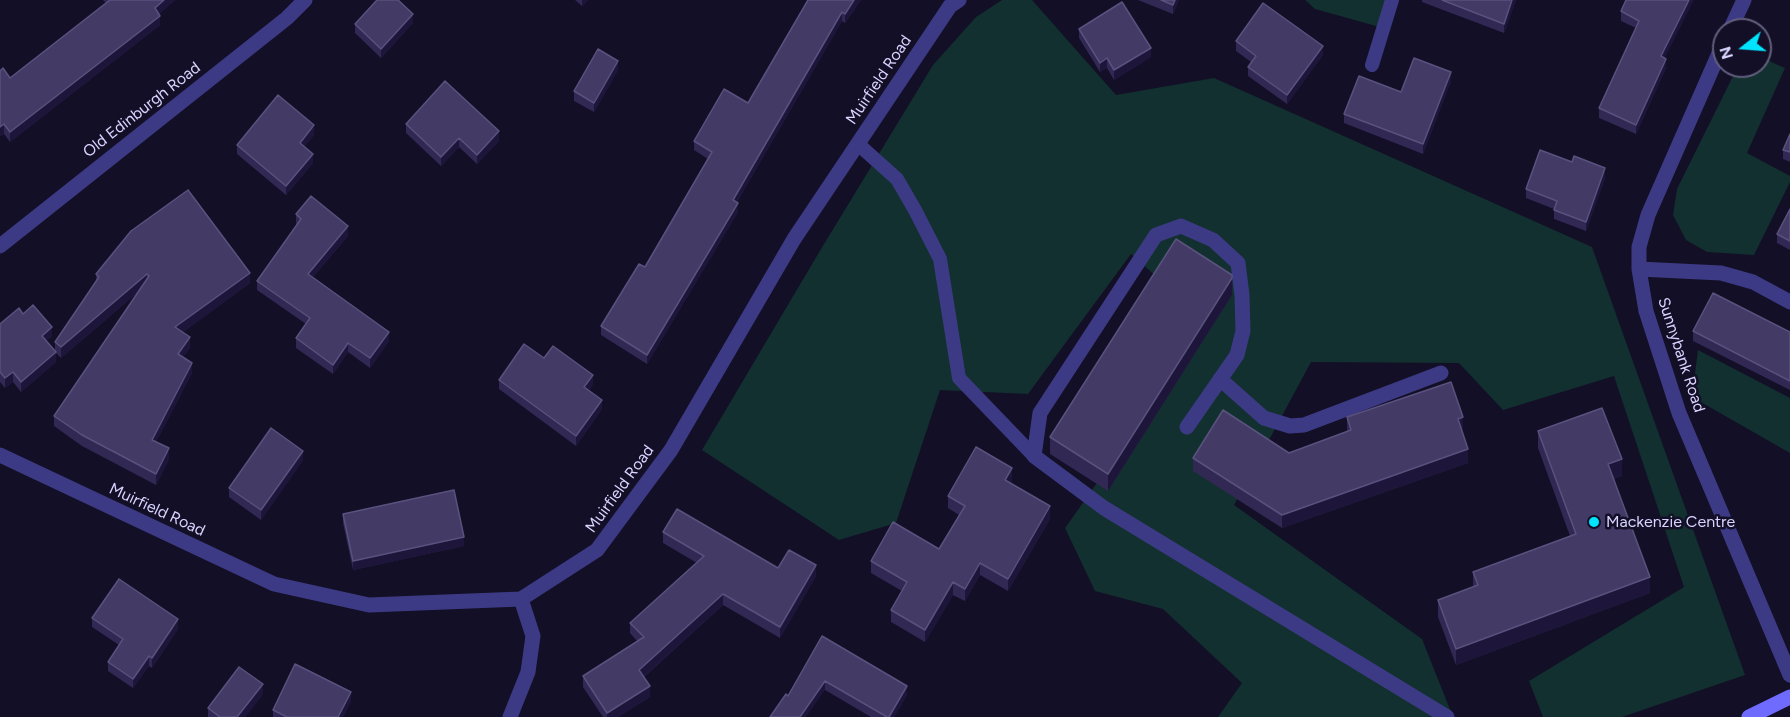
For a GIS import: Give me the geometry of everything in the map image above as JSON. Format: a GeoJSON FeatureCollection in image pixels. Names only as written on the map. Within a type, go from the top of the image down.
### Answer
{"type":"FeatureCollection","features":[{"type":"Feature","properties":{"kind":"main road"},"geometry":{"type":"LineString","coordinates":[[1749,717],[1774,711],[1790,697]]}},
{"type":"Feature","properties":{"kind":"street","name":"Old Edinburgh Road"},"geometry":{"type":"LineString","coordinates":[[0,246],[287,18],[305,0]]}},
{"type":"Feature","properties":{"kind":"street","name":"Muirfield Road"},"geometry":{"type":"LineString","coordinates":[[0,455],[274,584],[369,605],[521,599],[597,550],[671,450],[794,239],[950,6],[959,0]]}},
{"type":"Feature","properties":{"kind":"street"},"geometry":{"type":"LineString","coordinates":[[1736,18],[1744,0]]}},
{"type":"Feature","properties":{"kind":"street","name":"Sunnybank Road"},"geometry":{"type":"LineString","coordinates":[[1712,69],[1648,216],[1639,246],[1639,269],[1646,311],[1679,412],[1790,675]]}},
{"type":"Feature","properties":{"kind":"street"},"geometry":{"type":"LineString","coordinates":[[1187,427],[1237,355],[1243,331],[1242,295],[1238,263],[1213,240],[1181,226],[1156,235],[1040,413],[1034,456],[1104,508],[1447,717]]}},
{"type":"Feature","properties":{"kind":"street"},"geometry":{"type":"LineString","coordinates":[[1639,269],[1721,273],[1753,282],[1790,302]]}},
{"type":"Feature","properties":{"kind":"street"},"geometry":{"type":"LineString","coordinates":[[1220,380],[1264,418],[1290,426],[1304,425],[1441,373]]}},
{"type":"Feature","properties":{"kind":"street"},"geometry":{"type":"LineString","coordinates":[[510,717],[528,672],[533,636],[521,599]]}},
{"type":"Feature","properties":{"kind":"lane"},"geometry":{"type":"LineString","coordinates":[[1372,65],[1392,0]]}},
{"type":"Feature","properties":{"kind":"lane"},"geometry":{"type":"LineString","coordinates":[[858,144],[897,179],[940,258],[959,378],[1034,456]]}},
{"type":"Feature","properties":{"kind":"green space"},"geometry":{"type":"Polygon","coordinates":[[[1002,0],[1032,0],[1116,95],[1214,78],[1592,247],[1745,675],[1622,717],[1543,717],[1529,681],[1684,587],[1614,376],[1503,410],[1459,363],[1311,362],[1234,505],[1422,639],[1453,717],[1218,717],[1242,683],[1163,609],[1095,591],[1065,528],[1210,324],[1131,254],[1028,394],[940,390],[896,523],[839,540],[702,450],[933,65],[976,17],[1002,0]]]}},
{"type":"Feature","properties":{"kind":"green space"},"geometry":{"type":"Polygon","coordinates":[[[1305,0],[1399,0],[1387,29],[1315,9],[1305,0]]]}},
{"type":"Feature","properties":{"kind":"green space"},"geometry":{"type":"Polygon","coordinates":[[[1772,62],[1785,68],[1747,153],[1790,176],[1790,182],[1754,255],[1707,252],[1686,240],[1673,215],[1677,189],[1732,78],[1772,78],[1772,62]]]}},
{"type":"Feature","properties":{"kind":"green space"},"geometry":{"type":"Polygon","coordinates":[[[1698,350],[1790,398],[1790,453],[1692,397],[1698,350]]]}},
{"type":"Feature","properties":{"kind":"building"},"geometry":{"type":"Polygon","coordinates":[[[110,0],[164,0],[155,8],[160,16],[10,132],[4,124],[0,127],[0,71],[3,68],[10,78],[110,0]]]}},
{"type":"Feature","properties":{"kind":"building"},"geometry":{"type":"Polygon","coordinates":[[[377,0],[398,0],[413,14],[381,49],[355,24],[377,0]]]}},
{"type":"Feature","properties":{"kind":"building"},"geometry":{"type":"Polygon","coordinates":[[[808,0],[854,0],[845,14],[842,12],[733,200],[738,203],[647,355],[601,326],[639,264],[645,267],[712,152],[694,141],[724,89],[748,103],[808,0]]]}},
{"type":"Feature","properties":{"kind":"building"},"geometry":{"type":"Polygon","coordinates":[[[1161,0],[1175,0],[1173,5],[1161,0]]]}},
{"type":"Feature","properties":{"kind":"building"},"geometry":{"type":"Polygon","coordinates":[[[1442,0],[1512,0],[1504,24],[1442,0]]]}},
{"type":"Feature","properties":{"kind":"building"},"geometry":{"type":"Polygon","coordinates":[[[1626,0],[1689,0],[1661,56],[1666,59],[1636,125],[1599,108],[1639,21],[1621,11],[1626,0]]]}},
{"type":"Feature","properties":{"kind":"building"},"geometry":{"type":"Polygon","coordinates":[[[1122,2],[1151,48],[1114,70],[1107,58],[1100,63],[1079,29],[1122,2]]]}},
{"type":"Feature","properties":{"kind":"building"},"geometry":{"type":"Polygon","coordinates":[[[1263,3],[1323,46],[1287,95],[1248,67],[1256,56],[1236,41],[1263,3]]]}},
{"type":"Feature","properties":{"kind":"building"},"geometry":{"type":"Polygon","coordinates":[[[598,49],[618,61],[594,103],[574,91],[598,49]]]}},
{"type":"Feature","properties":{"kind":"building"},"geometry":{"type":"Polygon","coordinates":[[[1414,58],[1451,72],[1423,144],[1344,114],[1359,76],[1401,92],[1414,58]]]}},
{"type":"Feature","properties":{"kind":"building"},"geometry":{"type":"Polygon","coordinates":[[[445,81],[499,131],[477,155],[459,138],[441,157],[406,124],[445,81]]]}},
{"type":"Feature","properties":{"kind":"building"},"geometry":{"type":"Polygon","coordinates":[[[278,95],[314,125],[300,143],[313,154],[286,186],[237,145],[278,95]]]}},
{"type":"Feature","properties":{"kind":"building"},"geometry":{"type":"Polygon","coordinates":[[[1790,134],[1790,152],[1783,150],[1790,134]]]}},
{"type":"Feature","properties":{"kind":"building"},"geometry":{"type":"Polygon","coordinates":[[[1540,150],[1572,162],[1574,156],[1605,168],[1586,222],[1554,210],[1557,201],[1526,189],[1540,150]]]}},
{"type":"Feature","properties":{"kind":"building"},"geometry":{"type":"Polygon","coordinates":[[[188,190],[250,273],[175,327],[190,337],[178,354],[192,363],[152,440],[169,448],[156,474],[82,435],[54,416],[149,276],[147,274],[61,347],[55,342],[99,277],[96,274],[131,231],[188,190]]]}},
{"type":"Feature","properties":{"kind":"building"},"geometry":{"type":"Polygon","coordinates":[[[311,196],[348,226],[308,274],[389,332],[370,358],[348,343],[333,365],[296,338],[310,318],[257,281],[301,219],[296,214],[311,196]]]}},
{"type":"Feature","properties":{"kind":"building"},"geometry":{"type":"Polygon","coordinates":[[[1790,209],[1790,241],[1777,234],[1790,209]]]}},
{"type":"Feature","properties":{"kind":"building"},"geometry":{"type":"Polygon","coordinates":[[[1176,239],[1232,275],[1232,278],[1108,474],[1050,437],[1176,239]]]}},
{"type":"Feature","properties":{"kind":"building"},"geometry":{"type":"Polygon","coordinates":[[[1713,293],[1790,332],[1790,381],[1693,331],[1713,293]]]}},
{"type":"Feature","properties":{"kind":"building"},"geometry":{"type":"Polygon","coordinates":[[[33,305],[52,327],[42,336],[56,352],[21,382],[13,372],[5,378],[0,372],[0,324],[19,308],[23,314],[33,305]]]}},
{"type":"Feature","properties":{"kind":"building"},"geometry":{"type":"Polygon","coordinates":[[[524,344],[544,358],[553,346],[593,375],[584,387],[602,400],[576,436],[499,380],[524,344]]]}},
{"type":"Feature","properties":{"kind":"building"},"geometry":{"type":"Polygon","coordinates":[[[1451,382],[1463,417],[1458,419],[1468,449],[1282,515],[1193,458],[1223,410],[1289,453],[1351,430],[1347,417],[1451,382]]]}},
{"type":"Feature","properties":{"kind":"building","name":"Mackenzie Centre"},"geometry":{"type":"Polygon","coordinates":[[[1602,408],[1622,459],[1608,464],[1650,577],[1456,649],[1438,600],[1478,585],[1473,572],[1576,534],[1538,431],[1602,408]]]}},
{"type":"Feature","properties":{"kind":"building"},"geometry":{"type":"Polygon","coordinates":[[[271,428],[303,451],[261,510],[229,488],[271,428]]]}},
{"type":"Feature","properties":{"kind":"building"},"geometry":{"type":"Polygon","coordinates":[[[976,447],[1012,468],[1005,480],[1050,506],[1008,579],[980,563],[965,589],[953,582],[925,630],[891,610],[907,582],[871,561],[893,522],[939,549],[965,506],[948,496],[976,447]]]}},
{"type":"Feature","properties":{"kind":"building"},"geometry":{"type":"Polygon","coordinates":[[[454,490],[464,537],[353,561],[343,514],[454,490]]]}},
{"type":"Feature","properties":{"kind":"building"},"geometry":{"type":"Polygon","coordinates":[[[677,509],[778,568],[789,550],[816,565],[780,627],[723,594],[639,670],[650,686],[607,713],[583,676],[644,637],[630,623],[704,556],[663,532],[677,509]]]}},
{"type":"Feature","properties":{"kind":"building"},"geometry":{"type":"Polygon","coordinates":[[[119,579],[178,619],[152,658],[149,656],[133,679],[108,662],[123,639],[92,618],[119,579]]]}},
{"type":"Feature","properties":{"kind":"building"},"geometry":{"type":"Polygon","coordinates":[[[822,636],[907,686],[889,717],[825,681],[800,717],[770,717],[786,694],[788,696],[822,636]]]}},
{"type":"Feature","properties":{"kind":"building"},"geometry":{"type":"Polygon","coordinates":[[[295,664],[351,692],[338,717],[287,717],[273,710],[295,664]]]}},
{"type":"Feature","properties":{"kind":"building"},"geometry":{"type":"Polygon","coordinates":[[[239,667],[263,684],[237,717],[220,717],[208,708],[239,667]]]}},
{"type":"Feature","properties":{"kind":"place","name":"Mackenzie Centre"},"geometry":{"type":"Point","coordinates":[1594,522]}}]}
